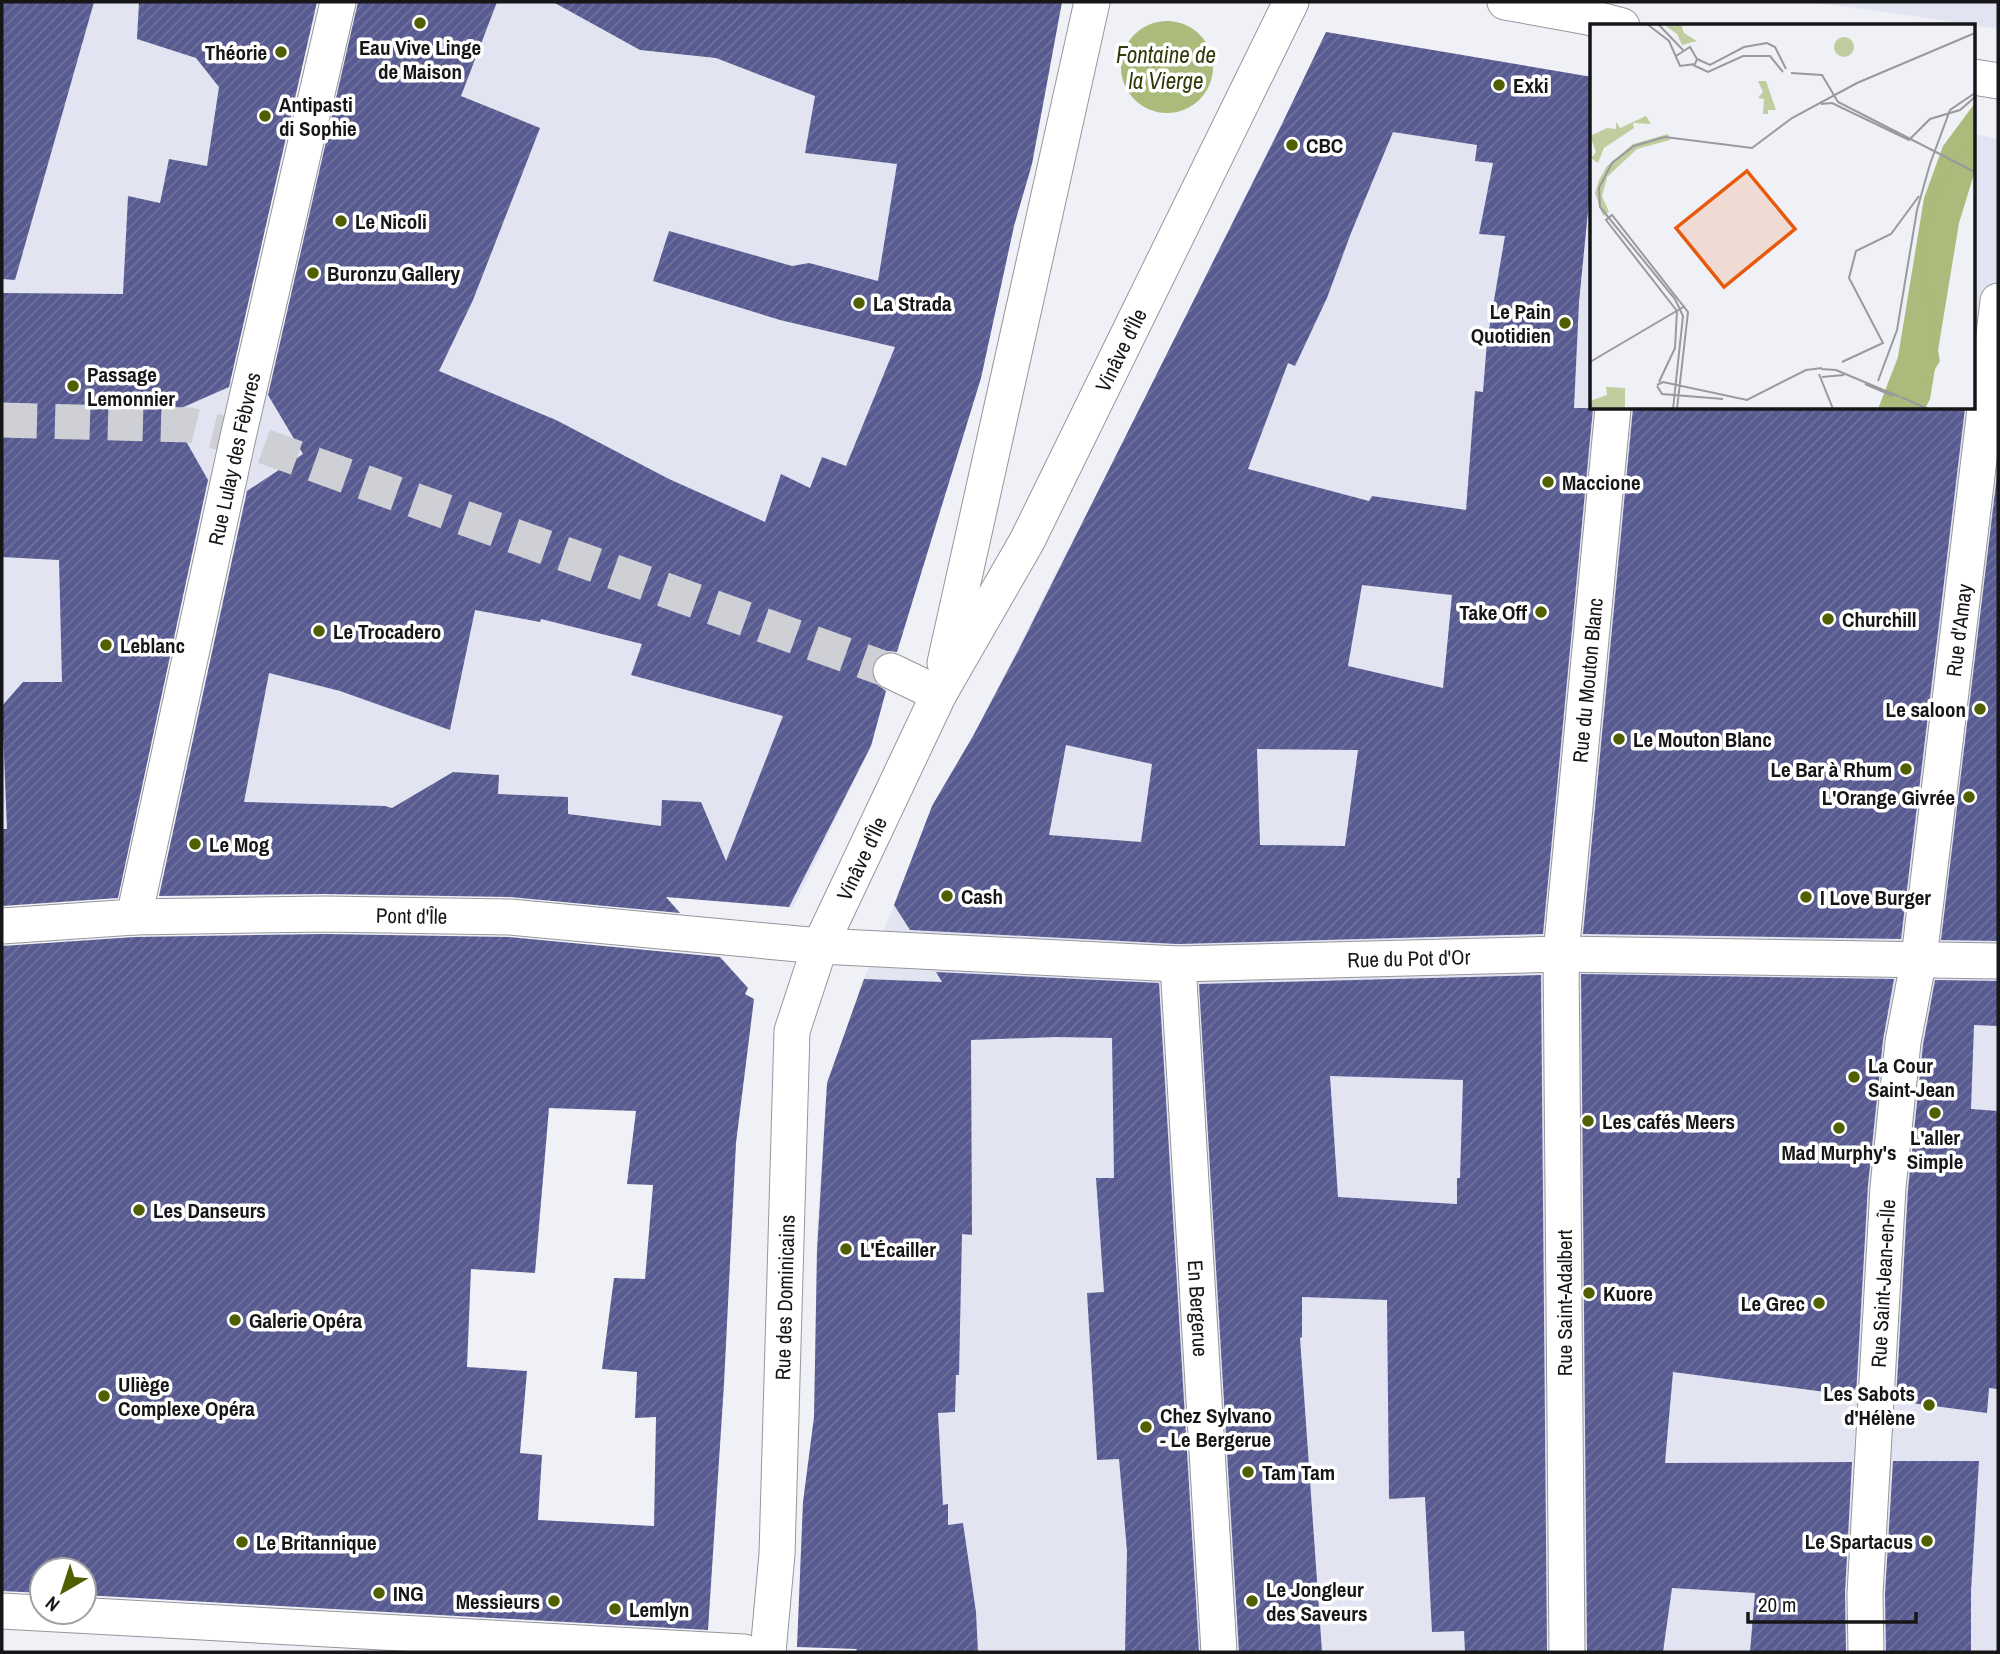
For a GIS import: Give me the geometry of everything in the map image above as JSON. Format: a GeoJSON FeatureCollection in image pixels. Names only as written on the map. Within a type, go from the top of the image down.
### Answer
{"type":"FeatureCollection","features":[{"type":"Feature","properties":{"kind":"street","name":"Rue Lulay des Fèbvres"},"geometry":{"type":"LineString","coordinates":[[134,916],[238,437],[338,2]]}},
{"type":"Feature","properties":{"kind":"street","name":"Vinâve d'Île"},"geometry":{"type":"LineString","coordinates":[[939,694],[1092,2]]}},
{"type":"Feature","properties":{"kind":"street","name":"Vinâve d'Île"},"geometry":{"type":"LineString","coordinates":[[820,946],[939,694],[1027,541],[1291,2]]}},
{"type":"Feature","properties":{"kind":"street"},"geometry":{"type":"LineString","coordinates":[[1505,2],[1540,5],[1614,24]]}},
{"type":"Feature","properties":{"kind":"street"},"geometry":{"type":"LineString","coordinates":[[1976,77],[1998,80]]}},
{"type":"Feature","properties":{"kind":"street","name":"Rue d'Amay"},"geometry":{"type":"LineString","coordinates":[[1919,958],[1998,301]]}},
{"type":"Feature","properties":{"kind":"street","name":"Rue du Mouton Blanc"},"geometry":{"type":"LineString","coordinates":[[1561,954],[1613,410]]}},
{"type":"Feature","properties":{"kind":"street"},"geometry":{"type":"LineString","coordinates":[[891,671],[939,694]]}},
{"type":"Feature","properties":{"kind":"street","name":"Pont d'Île"},"geometry":{"type":"LineString","coordinates":[[2,926],[134,916],[325,914],[510,918],[820,946]]}},
{"type":"Feature","properties":{"kind":"street","name":"Rue du Pot d'Or"},"geometry":{"type":"LineString","coordinates":[[820,946],[1178,964],[1561,954],[1998,961]]}},
{"type":"Feature","properties":{"kind":"street","name":"Rue des Dominicains"},"geometry":{"type":"LineString","coordinates":[[768,1652],[777,1554],[792,1031],[820,946]]}},
{"type":"Feature","properties":{"kind":"street","name":"Rue Saint-Adalbert"},"geometry":{"type":"LineString","coordinates":[[1561,954],[1567,1652]]}},
{"type":"Feature","properties":{"kind":"street","name":"Rue Saint-Jean-en-Île"},"geometry":{"type":"LineString","coordinates":[[1866,1652],[1865,1594],[1888,1187],[1903,1042],[1919,958]]}},
{"type":"Feature","properties":{"kind":"street","name":"En Bergerue"},"geometry":{"type":"LineString","coordinates":[[1178,964],[1219,1652]]}},
{"type":"Feature","properties":{"kind":"street"},"geometry":{"type":"LineString","coordinates":[[2,1611],[744,1652]]}},
{"type":"Feature","properties":{"kind":"shaded area"},"geometry":{"type":"Polygon","coordinates":[[[2,2],[315,2],[229,381],[272,392],[295,292],[304,233],[359,2],[1062,2],[1026,184],[1014,226],[982,374],[897,650],[871,746],[793,908],[618,893],[207,893],[250,493],[206,484],[62,898],[2,902],[2,2]]]}},
{"type":"Feature","properties":{"kind":"shaded area"},"geometry":{"type":"Polygon","coordinates":[[[1809,2],[1998,2],[1998,29],[1976,24],[1809,2]]]}},
{"type":"Feature","properties":{"kind":"shaded area"},"geometry":{"type":"Polygon","coordinates":[[[1326,32],[1590,77],[1590,410],[1976,410],[1976,134],[1998,139],[1998,1652],[856,1652],[814,1417],[817,1232],[827,1084],[864,979],[894,905],[965,752],[1326,32]]]}},
{"type":"Feature","properties":{"kind":"water","name":"Fontaine de la Vierge"},"geometry":{"type":"Polygon","coordinates":[[[1167,21],[1185,24],[1200,34],[1210,49],[1213,67],[1210,85],[1200,100],[1185,110],[1167,113],[1149,110],[1134,100],[1124,85],[1121,67],[1124,49],[1134,34],[1149,24],[1167,21]]]}},
{"type":"Feature","properties":{"kind":"building"},"geometry":{"type":"Polygon","coordinates":[[[2,2],[94,2],[15,280],[2,279],[2,2]]]}},
{"type":"Feature","properties":{"kind":"building"},"geometry":{"type":"Polygon","coordinates":[[[139,2],[317,2],[229,387],[170,413],[208,480],[118,898],[2,906],[2,829],[7,829],[2,706],[23,682],[62,682],[59,560],[2,557],[2,293],[123,294],[128,196],[160,203],[169,159],[207,166],[219,87],[196,58],[137,39],[139,2]]]}},
{"type":"Feature","properties":{"kind":"building"},"geometry":{"type":"Polygon","coordinates":[[[358,2],[497,2],[461,96],[540,128],[473,300],[439,371],[556,420],[669,479],[765,522],[781,474],[810,488],[822,457],[846,466],[895,347],[780,320],[653,281],[669,231],[792,266],[809,263],[878,281],[897,164],[805,153],[815,96],[716,58],[640,50],[553,2],[1062,2],[1032,164],[1014,226],[981,378],[897,652],[880,654],[873,663],[871,672],[874,682],[886,691],[871,746],[789,907],[666,897],[680,913],[510,897],[325,894],[159,896],[247,491],[303,454],[268,395],[358,2]],[[475,610],[450,730],[340,691],[269,673],[244,802],[392,808],[453,772],[499,775],[498,794],[568,797],[568,814],[661,826],[662,800],[701,802],[726,861],[783,716],[631,675],[642,644],[541,619],[540,622],[475,610]]]}},
{"type":"Feature","properties":{"kind":"building"},"geometry":{"type":"Polygon","coordinates":[[[1326,32],[1590,77],[1590,191],[1579,302],[1574,408],[1593,410],[1543,934],[1178,944],[910,930],[894,905],[932,806],[1019,649],[1326,32]],[[1393,132],[1327,298],[1295,366],[1288,363],[1248,469],[1369,501],[1372,496],[1466,510],[1475,391],[1483,392],[1487,341],[1505,236],[1479,234],[1493,163],[1475,161],[1477,145],[1393,132]],[[1362,585],[1348,666],[1443,688],[1452,595],[1362,585]],[[1066,745],[1049,835],[1141,842],[1152,764],[1066,745]],[[1257,749],[1260,845],[1345,846],[1358,750],[1257,749]]]}},
{"type":"Feature","properties":{"kind":"building"},"geometry":{"type":"Polygon","coordinates":[[[1633,410],[1965,410],[1901,939],[1583,934],[1633,410]]]}},
{"type":"Feature","properties":{"kind":"building"},"geometry":{"type":"Polygon","coordinates":[[[1998,467],[1998,941],[1941,940],[1998,467]]]}},
{"type":"Feature","properties":{"kind":"building","name":"Galerie Opéra"},"geometry":{"type":"Polygon","coordinates":[[[325,934],[509,937],[720,957],[748,988],[745,994],[754,999],[736,1143],[708,1630],[98,1596],[98,1556],[28,1556],[28,1592],[2,1591],[2,946],[135,937],[325,934]],[[549,1108],[535,1273],[471,1269],[467,1367],[527,1371],[520,1453],[542,1455],[538,1520],[654,1526],[656,1417],[635,1418],[637,1372],[602,1369],[614,1278],[645,1279],[653,1185],[627,1184],[636,1111],[549,1108]]]}},
{"type":"Feature","properties":{"kind":"building"},"geometry":{"type":"Polygon","coordinates":[[[936,972],[1159,983],[1199,1652],[1125,1652],[1127,1551],[1119,1459],[1097,1460],[1087,1293],[1104,1292],[1096,1178],[1114,1178],[1112,1038],[1056,1037],[971,1040],[972,1235],[962,1234],[959,1375],[956,1375],[955,1412],[938,1413],[943,1505],[948,1504],[948,1525],[963,1523],[976,1612],[978,1652],[856,1652],[857,1649],[797,1647],[803,1502],[814,1417],[817,1251],[827,1083],[864,979],[942,982],[936,972]]]}},
{"type":"Feature","properties":{"kind":"building"},"geometry":{"type":"Polygon","coordinates":[[[1581,974],[1894,979],[1883,1040],[1868,1185],[1856,1396],[1673,1372],[1665,1463],[1852,1462],[1845,1593],[1846,1652],[1750,1652],[1755,1593],[1672,1588],[1663,1652],[1587,1652],[1581,974]]]}},
{"type":"Feature","properties":{"kind":"building"},"geometry":{"type":"Polygon","coordinates":[[[1541,975],[1547,1652],[1465,1652],[1464,1631],[1432,1632],[1425,1497],[1389,1499],[1387,1300],[1302,1297],[1300,1338],[1322,1652],[1239,1652],[1199,984],[1541,975]],[[1330,1076],[1338,1197],[1457,1204],[1463,1080],[1330,1076]]]}},
{"type":"Feature","properties":{"kind":"building"},"geometry":{"type":"Polygon","coordinates":[[[1935,980],[1998,981],[1998,1026],[1974,1025],[1971,1109],[1998,1111],[1998,1389],[1989,1388],[1987,1413],[1896,1401],[1908,1189],[1923,1045],[1935,980]]]}},
{"type":"Feature","properties":{"kind":"building"},"geometry":{"type":"Polygon","coordinates":[[[1893,1461],[1979,1461],[1971,1591],[1971,1652],[1886,1652],[1885,1594],[1893,1461]]]}},
{"type":"Feature","properties":{"kind":"tunnel"},"geometry":{"type":"LineString","coordinates":[[2,420],[190,425],[238,437],[891,671]]}},
{"type":"Feature","properties":{"kind":"place","name":"Eau Vive Linge de Maison"},"geometry":{"type":"Point","coordinates":[420,23]}},
{"type":"Feature","properties":{"kind":"place","name":"Théorie"},"geometry":{"type":"Point","coordinates":[281,52]}},
{"type":"Feature","properties":{"kind":"place","name":"Exki"},"geometry":{"type":"Point","coordinates":[1499,85]}},
{"type":"Feature","properties":{"kind":"place","name":"Antipasti di Sophie"},"geometry":{"type":"Point","coordinates":[265,116]}},
{"type":"Feature","properties":{"kind":"place","name":"CBC"},"geometry":{"type":"Point","coordinates":[1292,145]}},
{"type":"Feature","properties":{"kind":"place","name":"Le Nicoli"},"geometry":{"type":"Point","coordinates":[341,221]}},
{"type":"Feature","properties":{"kind":"place","name":"Buronzu Gallery"},"geometry":{"type":"Point","coordinates":[313,273]}},
{"type":"Feature","properties":{"kind":"place","name":"La Strada"},"geometry":{"type":"Point","coordinates":[859,303]}},
{"type":"Feature","properties":{"kind":"place","name":"Le Pain Quotidien"},"geometry":{"type":"Point","coordinates":[1565,323]}},
{"type":"Feature","properties":{"kind":"place","name":"Passage Lemonnier"},"geometry":{"type":"Point","coordinates":[73,386]}},
{"type":"Feature","properties":{"kind":"place","name":"Maccione"},"geometry":{"type":"Point","coordinates":[1548,482]}},
{"type":"Feature","properties":{"kind":"place","name":"Take Off"},"geometry":{"type":"Point","coordinates":[1541,612]}},
{"type":"Feature","properties":{"kind":"place","name":"Churchill"},"geometry":{"type":"Point","coordinates":[1828,619]}},
{"type":"Feature","properties":{"kind":"place","name":"Le Trocadero"},"geometry":{"type":"Point","coordinates":[319,631]}},
{"type":"Feature","properties":{"kind":"place","name":"Leblanc"},"geometry":{"type":"Point","coordinates":[106,645]}},
{"type":"Feature","properties":{"kind":"place","name":"Le saloon"},"geometry":{"type":"Point","coordinates":[1980,709]}},
{"type":"Feature","properties":{"kind":"place","name":"Le Mouton Blanc"},"geometry":{"type":"Point","coordinates":[1619,739]}},
{"type":"Feature","properties":{"kind":"place","name":"Le Bar à Rhum"},"geometry":{"type":"Point","coordinates":[1906,769]}},
{"type":"Feature","properties":{"kind":"place","name":"L'Orange Givrée"},"geometry":{"type":"Point","coordinates":[1969,797]}},
{"type":"Feature","properties":{"kind":"place","name":"Le Mog"},"geometry":{"type":"Point","coordinates":[195,844]}},
{"type":"Feature","properties":{"kind":"place","name":"Cash"},"geometry":{"type":"Point","coordinates":[947,896]}},
{"type":"Feature","properties":{"kind":"place","name":"I Love Burger"},"geometry":{"type":"Point","coordinates":[1806,897]}},
{"type":"Feature","properties":{"kind":"place","name":"La Cour Saint-Jean"},"geometry":{"type":"Point","coordinates":[1854,1077]}},
{"type":"Feature","properties":{"kind":"place","name":"L'aller Simple"},"geometry":{"type":"Point","coordinates":[1935,1113]}},
{"type":"Feature","properties":{"kind":"place","name":"Les cafés Meers"},"geometry":{"type":"Point","coordinates":[1588,1121]}},
{"type":"Feature","properties":{"kind":"place","name":"Mad Murphy's"},"geometry":{"type":"Point","coordinates":[1839,1128]}},
{"type":"Feature","properties":{"kind":"place","name":"Les Danseurs"},"geometry":{"type":"Point","coordinates":[139,1210]}},
{"type":"Feature","properties":{"kind":"place","name":"L'Écailler"},"geometry":{"type":"Point","coordinates":[846,1249]}},
{"type":"Feature","properties":{"kind":"place","name":"Kuore"},"geometry":{"type":"Point","coordinates":[1589,1293]}},
{"type":"Feature","properties":{"kind":"place","name":"Le Grec"},"geometry":{"type":"Point","coordinates":[1819,1303]}},
{"type":"Feature","properties":{"kind":"place","name":"Galerie Opéra"},"geometry":{"type":"Point","coordinates":[235,1320]}},
{"type":"Feature","properties":{"kind":"place","name":"Uliège Complexe Opéra"},"geometry":{"type":"Point","coordinates":[104,1396]}},
{"type":"Feature","properties":{"kind":"place","name":"Les Sabots d'Hélène"},"geometry":{"type":"Point","coordinates":[1929,1405]}},
{"type":"Feature","properties":{"kind":"place","name":"Chez Sylvano - Le Bergerue"},"geometry":{"type":"Point","coordinates":[1146,1427]}},
{"type":"Feature","properties":{"kind":"place","name":"Tam Tam"},"geometry":{"type":"Point","coordinates":[1248,1472]}},
{"type":"Feature","properties":{"kind":"place","name":"Le Spartacus"},"geometry":{"type":"Point","coordinates":[1927,1541]}},
{"type":"Feature","properties":{"kind":"place","name":"Le Britannique"},"geometry":{"type":"Point","coordinates":[242,1542]}},
{"type":"Feature","properties":{"kind":"place","name":"ING"},"geometry":{"type":"Point","coordinates":[379,1593]}},
{"type":"Feature","properties":{"kind":"place","name":"Messieurs"},"geometry":{"type":"Point","coordinates":[554,1601]}},
{"type":"Feature","properties":{"kind":"place","name":"Le Jongleur des Saveurs"},"geometry":{"type":"Point","coordinates":[1252,1601]}},
{"type":"Feature","properties":{"kind":"place","name":"Lemlyn"},"geometry":{"type":"Point","coordinates":[615,1609]}}]}
